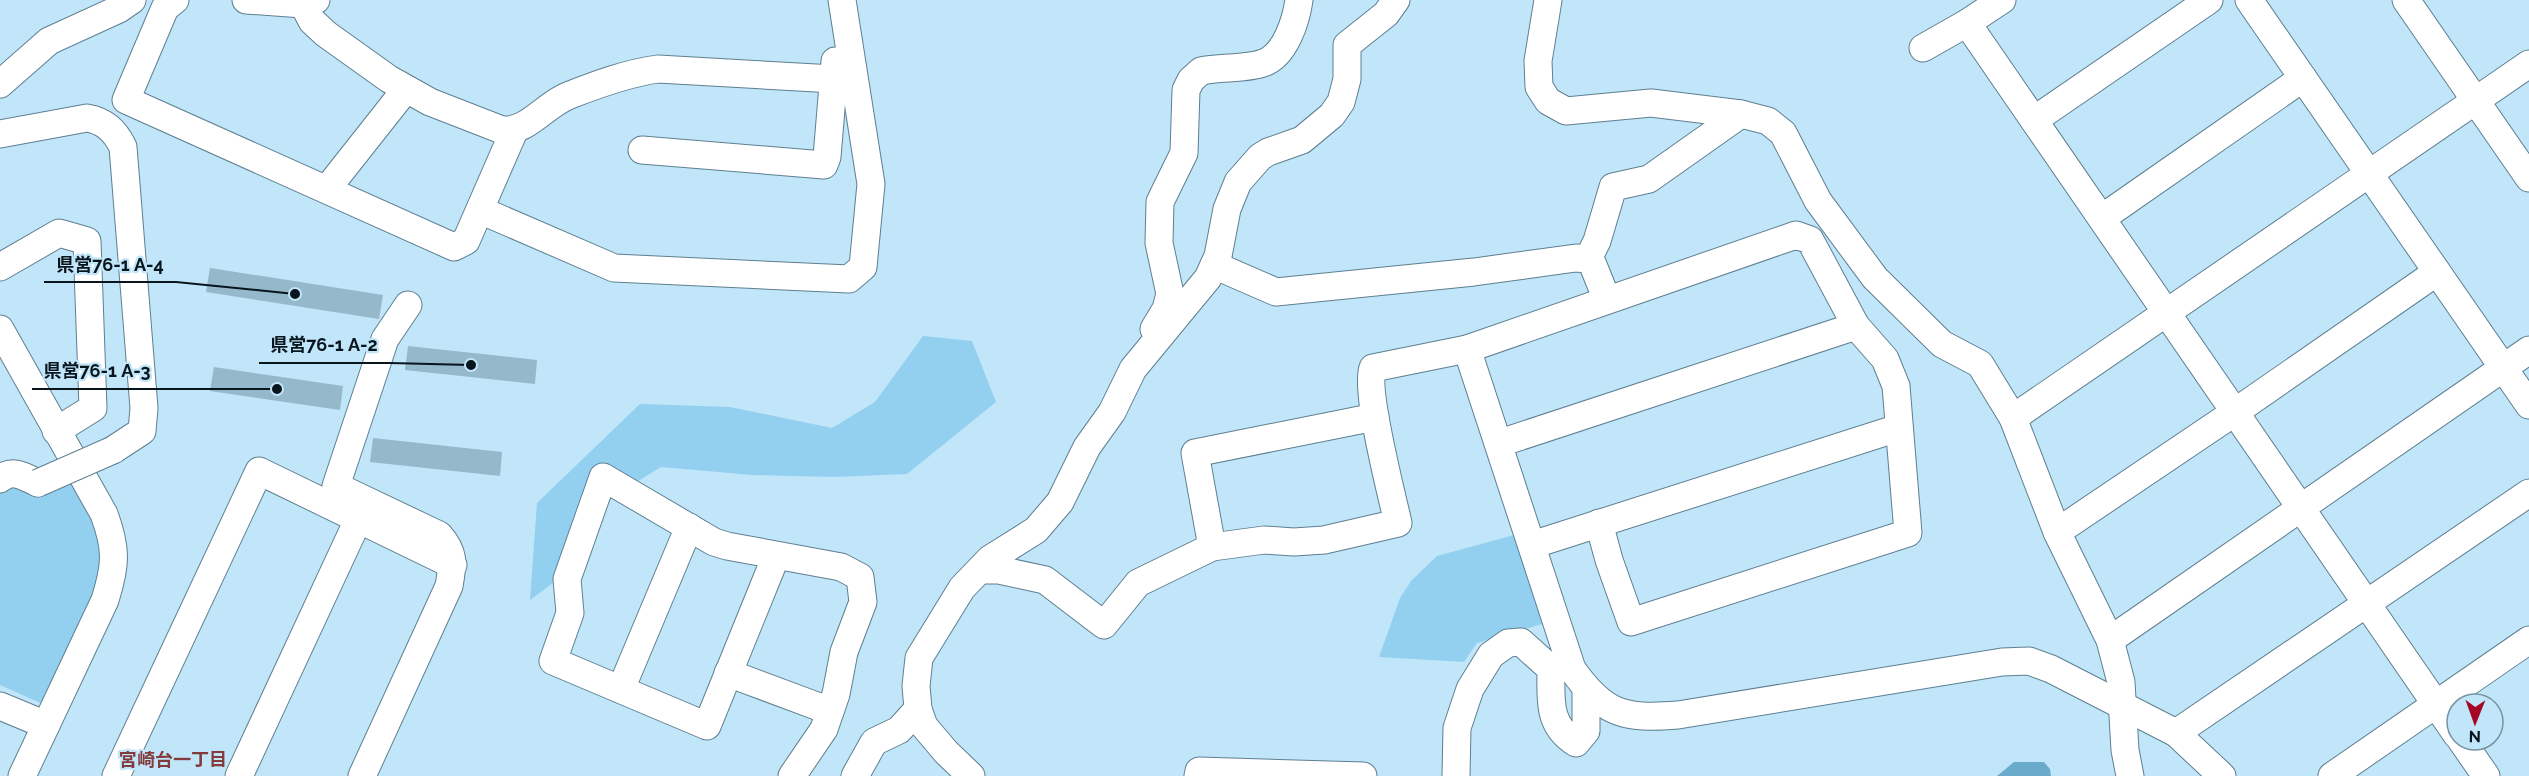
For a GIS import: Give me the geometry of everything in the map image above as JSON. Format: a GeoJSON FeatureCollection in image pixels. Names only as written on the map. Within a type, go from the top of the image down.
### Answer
{"type":"FeatureCollection","features":[{"type":"Feature","properties":{"kind":"street"},"geometry":{"type":"LineString","coordinates":[[0,84],[49,41],[119,9],[132,0]]}},
{"type":"Feature","properties":{"kind":"street"},"geometry":{"type":"LineString","coordinates":[[175,0],[165,8],[126,100],[454,247],[466,241],[514,131]]}},
{"type":"Feature","properties":{"kind":"street"},"geometry":{"type":"LineString","coordinates":[[246,0],[309,2],[312,21],[326,34],[406,89],[430,102],[502,130],[514,131],[525,126],[553,103],[569,95],[640,71],[658,69],[834,79]]}},
{"type":"Feature","properties":{"kind":"street"},"geometry":{"type":"LineString","coordinates":[[480,210],[614,268],[849,279],[862,267],[871,184],[842,0]]}},
{"type":"Feature","properties":{"kind":"street"},"geometry":{"type":"LineString","coordinates":[[642,150],[824,165],[827,157],[842,0]]}},
{"type":"Feature","properties":{"kind":"street"},"geometry":{"type":"LineString","coordinates":[[1126,380],[1126,362],[1155,328],[1168,303],[1170,294],[1159,243],[1159,211],[1162,196],[1184,153],[1187,86],[1195,75],[1202,71],[1262,64],[1272,58],[1283,45],[1291,29],[1299,0]]}},
{"type":"Feature","properties":{"kind":"street"},"geometry":{"type":"LineString","coordinates":[[971,776],[924,726],[918,709],[916,686],[919,658],[962,588],[990,559],[1036,530],[1053,512],[1087,447],[1112,412],[1126,380],[1143,356],[1198,292],[1215,265],[1227,209],[1238,182],[1260,157],[1302,140],[1332,115],[1341,102],[1347,79],[1347,45],[1386,14],[1396,0]]}},
{"type":"Feature","properties":{"kind":"street"},"geometry":{"type":"LineString","coordinates":[[1548,0],[1538,72],[1541,91],[1548,101],[1556,107],[1572,111],[1651,103],[1741,114],[1768,121],[1783,133],[1818,201],[1875,278],[1942,344],[1980,364],[2013,418],[2056,532],[2110,640],[2121,681],[2125,750],[2130,776]]}},
{"type":"Feature","properties":{"kind":"street"},"geometry":{"type":"LineString","coordinates":[[1923,48],[2002,0]]}},
{"type":"Feature","properties":{"kind":"street"},"geometry":{"type":"LineString","coordinates":[[2034,120],[2209,0]]}},
{"type":"Feature","properties":{"kind":"street"},"geometry":{"type":"LineString","coordinates":[[2249,0],[2529,405]]}},
{"type":"Feature","properties":{"kind":"street"},"geometry":{"type":"LineString","coordinates":[[2406,0],[2529,178]]}},
{"type":"Feature","properties":{"kind":"street"},"geometry":{"type":"LineString","coordinates":[[1967,23],[2445,717]]}},
{"type":"Feature","properties":{"kind":"street"},"geometry":{"type":"LineString","coordinates":[[2013,418],[2529,64]]}},
{"type":"Feature","properties":{"kind":"street"},"geometry":{"type":"LineString","coordinates":[[2102,218],[2303,78]]}},
{"type":"Feature","properties":{"kind":"street"},"geometry":{"type":"LineString","coordinates":[[327,189],[406,89]]}},
{"type":"Feature","properties":{"kind":"street"},"geometry":{"type":"LineString","coordinates":[[1587,259],[1597,241],[1613,187],[1649,179],[1741,114]]}},
{"type":"Feature","properties":{"kind":"street"},"geometry":{"type":"LineString","coordinates":[[0,134],[87,118],[96,119],[109,127],[123,147],[144,408],[142,431],[113,450],[38,483],[17,472],[0,479]]}},
{"type":"Feature","properties":{"kind":"street"},"geometry":{"type":"LineString","coordinates":[[0,267],[59,233],[87,240],[93,408],[56,431]]}},
{"type":"Feature","properties":{"kind":"street"},"geometry":{"type":"LineString","coordinates":[[980,570],[999,570],[1044,580],[1104,625],[1138,583],[1212,547],[1264,540],[1294,542],[1324,540],[1398,523],[1376,417],[1370,375],[1373,368],[1467,349],[1796,235],[1810,240],[1856,326],[1885,359],[1896,386],[1908,533],[1631,622],[1609,560],[1599,523]]}},
{"type":"Feature","properties":{"kind":"street"},"geometry":{"type":"LineString","coordinates":[[1215,265],[1276,292],[1474,272],[1576,258],[1587,259],[1593,264],[1607,300]]}},
{"type":"Feature","properties":{"kind":"street"},"geometry":{"type":"LineString","coordinates":[[2056,532],[2437,272]]}},
{"type":"Feature","properties":{"kind":"street"},"geometry":{"type":"LineString","coordinates":[[362,776],[448,586],[453,565],[449,547],[438,534],[336,486],[385,339],[408,305]]}},
{"type":"Feature","properties":{"kind":"street"},"geometry":{"type":"LineString","coordinates":[[1500,443],[1856,326]]}},
{"type":"Feature","properties":{"kind":"street"},"geometry":{"type":"LineString","coordinates":[[0,329],[104,514],[112,538],[114,570],[105,600],[22,776]]}},
{"type":"Feature","properties":{"kind":"street"},"geometry":{"type":"LineString","coordinates":[[1467,349],[1500,443],[1572,669],[1586,689],[1605,705],[1621,714],[1644,718],[1678,715],[2002,662],[2029,661],[2051,669],[2176,734],[2222,776]]}},
{"type":"Feature","properties":{"kind":"street"},"geometry":{"type":"LineString","coordinates":[[2110,640],[2529,350]]}},
{"type":"Feature","properties":{"kind":"street"},"geometry":{"type":"LineString","coordinates":[[1212,547],[1195,453],[1376,417]]}},
{"type":"Feature","properties":{"kind":"street"},"geometry":{"type":"LineString","coordinates":[[1532,545],[1898,428]]}},
{"type":"Feature","properties":{"kind":"street"},"geometry":{"type":"LineString","coordinates":[[116,776],[259,471],[453,565]]}},
{"type":"Feature","properties":{"kind":"street"},"geometry":{"type":"LineString","coordinates":[[776,556],[707,726],[554,661],[570,614],[567,579],[603,477],[689,527],[727,546],[841,567],[860,577],[863,602],[844,652],[831,711],[824,729],[792,776]]}},
{"type":"Feature","properties":{"kind":"street"},"geometry":{"type":"LineString","coordinates":[[2176,734],[2529,493]]}},
{"type":"Feature","properties":{"kind":"street"},"geometry":{"type":"LineString","coordinates":[[239,776],[358,520]]}},
{"type":"Feature","properties":{"kind":"street"},"geometry":{"type":"LineString","coordinates":[[621,689],[689,527]]}},
{"type":"Feature","properties":{"kind":"street"},"geometry":{"type":"LineString","coordinates":[[2332,776],[2529,640]]}},
{"type":"Feature","properties":{"kind":"street"},"geometry":{"type":"LineString","coordinates":[[1456,776],[1457,728],[1470,689],[1491,655],[1508,643],[1521,642],[1551,669],[1551,709],[1564,735],[1576,743],[1586,731],[1586,689]]}},
{"type":"Feature","properties":{"kind":"street"},"geometry":{"type":"LineString","coordinates":[[728,674],[831,711]]}},
{"type":"Feature","properties":{"kind":"street"},"geometry":{"type":"LineString","coordinates":[[0,706],[46,725]]}},
{"type":"Feature","properties":{"kind":"street"},"geometry":{"type":"LineString","coordinates":[[855,776],[874,742],[899,730],[918,709]]}},
{"type":"Feature","properties":{"kind":"street"},"geometry":{"type":"LineString","coordinates":[[2469,752],[2486,776]]}},
{"type":"Feature","properties":{"kind":"street"},"geometry":{"type":"LineString","coordinates":[[1198,776],[1198,771],[1363,776]]}},
{"type":"Feature","properties":{"kind":"shaded area"},"geometry":{"type":"Polygon","coordinates":[[[923,336],[972,341],[996,402],[907,474],[834,477],[752,475],[661,467],[612,497],[576,566],[530,600],[537,503],[640,404],[730,407],[832,428],[875,402],[923,336]]]}},
{"type":"Feature","properties":{"kind":"shaded area"},"geometry":{"type":"Polygon","coordinates":[[[72,477],[96,520],[105,569],[45,705],[0,685],[0,491],[4,488],[72,477]]]}},
{"type":"Feature","properties":{"kind":"shaded area"},"geometry":{"type":"Polygon","coordinates":[[[1536,529],[1563,618],[1477,643],[1464,662],[1379,657],[1400,598],[1411,581],[1437,556],[1536,529]]]}},
{"type":"Feature","properties":{"kind":"shaded area"},"geometry":{"type":"Polygon","coordinates":[[[2014,762],[2044,762],[2050,769],[2051,776],[1997,776],[2014,762]]]}},
{"type":"Feature","properties":{"kind":"building"},"geometry":{"type":"Polygon","coordinates":[[[210,268],[383,295],[379,319],[206,292],[210,268]]]}},
{"type":"Feature","properties":{"kind":"building"},"geometry":{"type":"Polygon","coordinates":[[[408,346],[537,360],[535,384],[405,370],[408,346]]]}},
{"type":"Feature","properties":{"kind":"building"},"geometry":{"type":"Polygon","coordinates":[[[214,367],[343,386],[340,410],[210,391],[214,367]]]}},
{"type":"Feature","properties":{"kind":"building"},"geometry":{"type":"Polygon","coordinates":[[[373,438],[502,452],[500,476],[370,462],[373,438]]]}},
{"type":"Feature","properties":{"kind":"place","name":"県営76-1 A-4"},"geometry":{"type":"Point","coordinates":[295,294]}},
{"type":"Feature","properties":{"kind":"place","name":"県営76-1 A-2"},"geometry":{"type":"Point","coordinates":[471,365]}},
{"type":"Feature","properties":{"kind":"place","name":"県営76-1 A-3"},"geometry":{"type":"Point","coordinates":[277,389]}},
{"type":"Feature","properties":{"kind":"district","name":"宮崎台一丁目"},"geometry":{"type":"Point","coordinates":[173,760]}}]}
